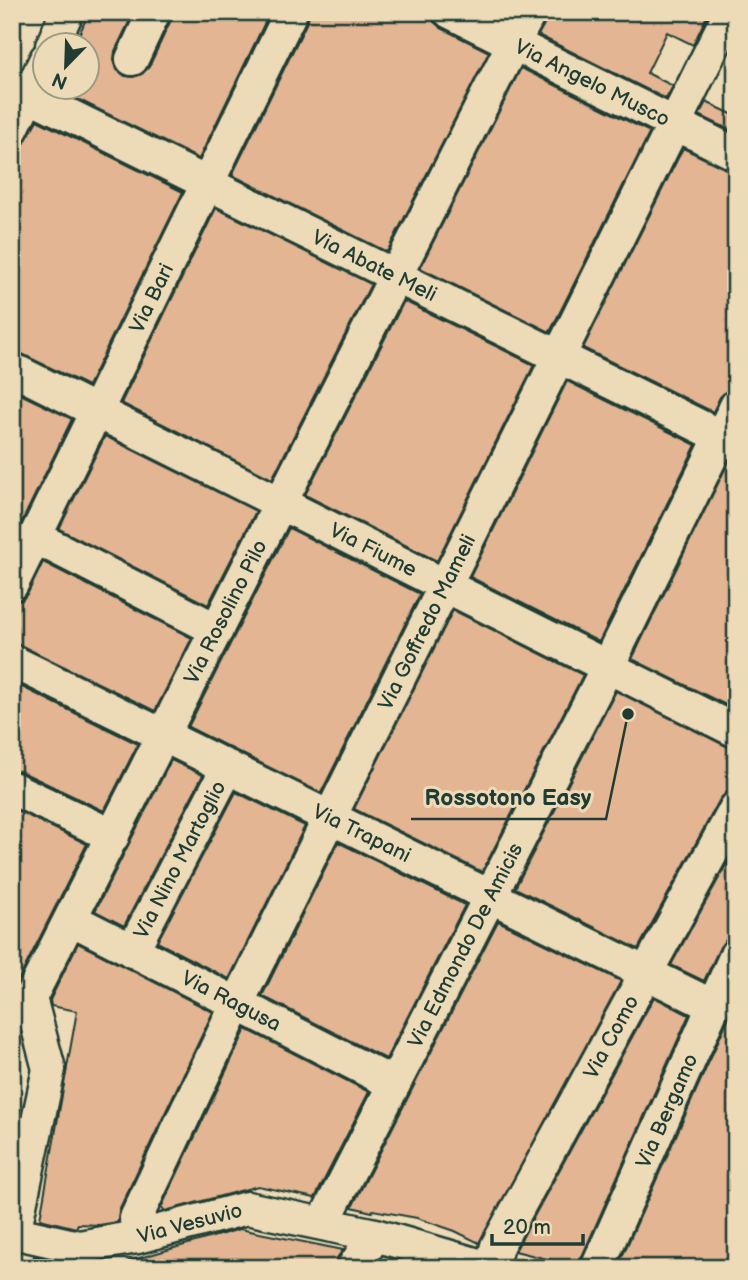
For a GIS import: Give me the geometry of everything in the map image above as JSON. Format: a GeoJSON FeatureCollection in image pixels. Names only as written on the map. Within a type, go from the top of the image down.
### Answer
{"type":"FeatureCollection","features":[{"type":"Feature","properties":{"kind":"street"},"geometry":{"type":"LineString","coordinates":[[58,32],[67,12]]}},
{"type":"Feature","properties":{"kind":"street"},"geometry":{"type":"LineString","coordinates":[[132,59],[154,12]]}},
{"type":"Feature","properties":{"kind":"street","name":"Via Bari"},"geometry":{"type":"LineString","coordinates":[[12,584],[291,12]]}},
{"type":"Feature","properties":{"kind":"street","name":"Via Angelo Musco"},"geometry":{"type":"LineString","coordinates":[[450,12],[736,154]]}},
{"type":"Feature","properties":{"kind":"street","name":"Via Rosolino Pilo"},"geometry":{"type":"LineString","coordinates":[[13,1233],[24,1125],[49,1069],[23,1013],[530,12]]}},
{"type":"Feature","properties":{"kind":"street","name":"Via Goffredo Mameli"},"geometry":{"type":"LineString","coordinates":[[138,1237],[136,1218],[237,1004],[730,12]]}},
{"type":"Feature","properties":{"kind":"street"},"geometry":{"type":"LineString","coordinates":[[12,129],[20,91],[32,76]]}},
{"type":"Feature","properties":{"kind":"street","name":"Via Abate Meli"},"geometry":{"type":"LineString","coordinates":[[20,91],[728,440]]}},
{"type":"Feature","properties":{"kind":"street","name":"Via Fiume"},"geometry":{"type":"LineString","coordinates":[[12,369],[736,731]]}},
{"type":"Feature","properties":{"kind":"street","name":"Via Edmondo De Amicis"},"geometry":{"type":"LineString","coordinates":[[323,1223],[489,896],[728,440],[736,405]]}},
{"type":"Feature","properties":{"kind":"street"},"geometry":{"type":"LineString","coordinates":[[35,537],[217,630]]}},
{"type":"Feature","properties":{"kind":"street","name":"Via Trapani"},"geometry":{"type":"LineString","coordinates":[[12,661],[713,1006]]}},
{"type":"Feature","properties":{"kind":"street","name":"Via Nino Martoglio"},"geometry":{"type":"LineString","coordinates":[[132,951],[228,767]]}},
{"type":"Feature","properties":{"kind":"street"},"geometry":{"type":"LineString","coordinates":[[12,788],[113,836]]}},
{"type":"Feature","properties":{"kind":"street","name":"Via Como"},"geometry":{"type":"LineString","coordinates":[[490,1268],[497,1246],[736,808]]}},
{"type":"Feature","properties":{"kind":"street","name":"Via Ragusa"},"geometry":{"type":"LineString","coordinates":[[71,919],[394,1084]]}},
{"type":"Feature","properties":{"kind":"street","name":"Via Bergamo"},"geometry":{"type":"LineString","coordinates":[[597,1268],[736,955]]}},
{"type":"Feature","properties":{"kind":"street","name":"Via Vesuvio"},"geometry":{"type":"LineString","coordinates":[[13,1233],[75,1258],[138,1237],[247,1208],[375,1235],[490,1268]]}},
{"type":"Feature","properties":{"kind":"street"},"geometry":{"type":"LineString","coordinates":[[353,1268],[375,1235]]}},
{"type":"Feature","properties":{"kind":"building"},"geometry":{"type":"Polygon","coordinates":[[[89,12],[134,12],[115,51],[114,60],[117,70],[125,76],[133,77],[142,74],[149,67],[171,20],[172,12],[270,12],[199,159],[83,102],[102,102],[102,32],[80,32],[89,12]]]}},
{"type":"Feature","properties":{"kind":"building"},"geometry":{"type":"Polygon","coordinates":[[[309,12],[432,12],[434,22],[441,28],[489,52],[387,252],[232,175],[308,20],[309,12]]]}},
{"type":"Feature","properties":{"kind":"building"},"geometry":{"type":"Polygon","coordinates":[[[548,12],[709,12],[693,45],[667,32],[647,73],[673,86],[666,99],[538,35],[548,12]]]}},
{"type":"Feature","properties":{"kind":"building"},"geometry":{"type":"Polygon","coordinates":[[[521,68],[650,132],[550,332],[420,268],[521,68]]]}},
{"type":"Feature","properties":{"kind":"building"},"geometry":{"type":"Polygon","coordinates":[[[706,102],[736,116],[736,133],[699,115],[706,102]]]}},
{"type":"Feature","properties":{"kind":"building"},"geometry":{"type":"Polygon","coordinates":[[[37,120],[183,192],[88,386],[12,351],[12,166],[37,120]]]}},
{"type":"Feature","properties":{"kind":"building"},"geometry":{"type":"Polygon","coordinates":[[[683,148],[736,172],[736,373],[713,412],[583,348],[683,148]]]}},
{"type":"Feature","properties":{"kind":"building"},"geometry":{"type":"Polygon","coordinates":[[[216,208],[371,284],[272,479],[121,403],[216,208]]]}},
{"type":"Feature","properties":{"kind":"building"},"geometry":{"type":"Polygon","coordinates":[[[404,301],[534,365],[437,561],[305,495],[404,301]]]}},
{"type":"Feature","properties":{"kind":"building"},"geometry":{"type":"Polygon","coordinates":[[[567,381],[696,445],[599,642],[470,577],[567,381]]]}},
{"type":"Feature","properties":{"kind":"building"},"geometry":{"type":"Polygon","coordinates":[[[12,390],[72,419],[12,542],[12,390]]]}},
{"type":"Feature","properties":{"kind":"building"},"geometry":{"type":"Polygon","coordinates":[[[105,436],[256,511],[208,605],[59,529],[105,436]]]}},
{"type":"Feature","properties":{"kind":"building"},"geometry":{"type":"Polygon","coordinates":[[[729,461],[736,464],[736,710],[632,659],[729,461]]]}},
{"type":"Feature","properties":{"kind":"building"},"geometry":{"type":"Polygon","coordinates":[[[289,528],[420,594],[321,793],[188,727],[289,528]]]}},
{"type":"Feature","properties":{"kind":"building"},"geometry":{"type":"Polygon","coordinates":[[[43,562],[192,638],[155,711],[12,643],[12,602],[22,600],[28,593],[43,562]]]}},
{"type":"Feature","properties":{"kind":"building"},"geometry":{"type":"Polygon","coordinates":[[[453,610],[583,675],[482,872],[354,809],[453,610]]]}},
{"type":"Feature","properties":{"kind":"building"},"geometry":{"type":"Polygon","coordinates":[[[12,682],[138,744],[104,811],[20,771],[12,770],[12,682]]]}},
{"type":"Feature","properties":{"kind":"building"},"geometry":{"type":"Polygon","coordinates":[[[616,691],[736,749],[736,790],[727,792],[720,799],[638,949],[515,888],[616,691]]]}},
{"type":"Feature","properties":{"kind":"building"},"geometry":{"type":"Polygon","coordinates":[[[171,760],[203,775],[124,926],[95,911],[171,760]]]}},
{"type":"Feature","properties":{"kind":"building"},"geometry":{"type":"Polygon","coordinates":[[[236,792],[305,826],[229,979],[157,942],[236,792]]]}},
{"type":"Feature","properties":{"kind":"building"},"geometry":{"type":"Polygon","coordinates":[[[12,808],[87,844],[14,989],[12,989],[12,808]]]}},
{"type":"Feature","properties":{"kind":"building"},"geometry":{"type":"Polygon","coordinates":[[[338,842],[465,905],[386,1059],[262,996],[338,842]]]}},
{"type":"Feature","properties":{"kind":"building"},"geometry":{"type":"Polygon","coordinates":[[[736,847],[736,937],[726,940],[720,947],[704,981],[671,965],[736,847]]]}},
{"type":"Feature","properties":{"kind":"building"},"geometry":{"type":"Polygon","coordinates":[[[498,921],[621,981],[479,1243],[455,1231],[417,1218],[352,1207],[498,921]]]}},
{"type":"Feature","properties":{"kind":"building"},"geometry":{"type":"Polygon","coordinates":[[[78,943],[213,1012],[119,1210],[118,1222],[78,1224],[76,1228],[40,1219],[77,1011],[51,1006],[50,1000],[78,943]]]}},
{"type":"Feature","properties":{"kind":"building"},"geometry":{"type":"Polygon","coordinates":[[[654,997],[689,1015],[579,1267],[515,1251],[654,997]]]}},
{"type":"Feature","properties":{"kind":"building"},"geometry":{"type":"Polygon","coordinates":[[[736,1001],[736,1268],[617,1268],[736,1001]]]}},
{"type":"Feature","properties":{"kind":"building"},"geometry":{"type":"Polygon","coordinates":[[[246,1029],[369,1092],[315,1198],[258,1186],[165,1211],[161,1208],[246,1029]]]}},
{"type":"Feature","properties":{"kind":"building"},"geometry":{"type":"Polygon","coordinates":[[[240,1229],[343,1250],[337,1258],[335,1268],[130,1268],[129,1261],[240,1229]]]}},
{"type":"Feature","properties":{"kind":"building"},"geometry":{"type":"Polygon","coordinates":[[[34,1256],[64,1263],[63,1268],[31,1268],[34,1256]]]}},
{"type":"Feature","properties":{"kind":"place","name":"Rossotono Easy"},"geometry":{"type":"Point","coordinates":[628,714]}}]}
